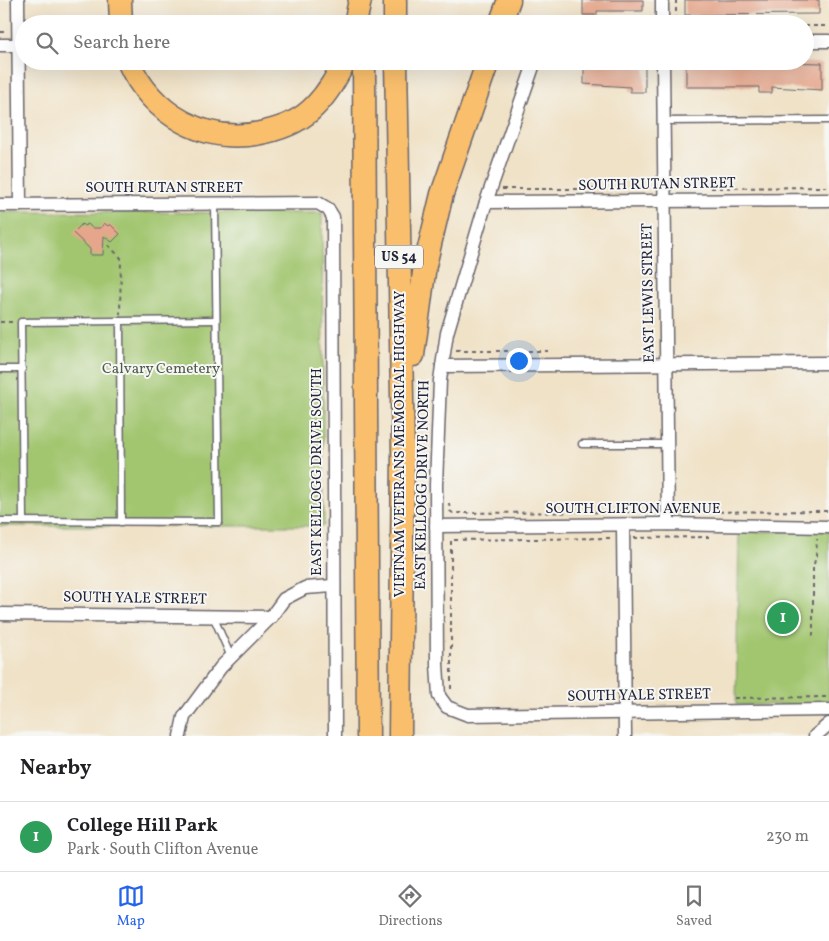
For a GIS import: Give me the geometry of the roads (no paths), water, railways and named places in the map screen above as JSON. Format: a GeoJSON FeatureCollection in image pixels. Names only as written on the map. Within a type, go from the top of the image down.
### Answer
{"type":"FeatureCollection","features":[{"type":"Feature","properties":{"kind":"highway"},"geometry":{"type":"LineString","coordinates":[[357,15],[361,0]]}},
{"type":"Feature","properties":{"kind":"highway"},"geometry":{"type":"LineString","coordinates":[[361,0],[362,15]]}},
{"type":"Feature","properties":{"kind":"highway"},"geometry":{"type":"LineString","coordinates":[[395,0],[395,15]]}},
{"type":"Feature","properties":{"kind":"highway"},"geometry":{"type":"LineString","coordinates":[[503,15],[509,0]]}},
{"type":"Feature","properties":{"kind":"highway"},"geometry":{"type":"LineString","coordinates":[[132,70],[145,91],[167,114],[201,131],[233,136],[274,130],[301,118],[327,94],[340,70]]}},
{"type":"Feature","properties":{"kind":"highway","name":"US 54"},"geometry":{"type":"LineString","coordinates":[[364,70],[368,736]]}},
{"type":"Feature","properties":{"kind":"highway","name":"VIETNAM VETERANS MEMORIAL HIGHWAY"},"geometry":{"type":"LineString","coordinates":[[396,70],[403,454],[400,736]]}},
{"type":"Feature","properties":{"kind":"highway"},"geometry":{"type":"LineString","coordinates":[[403,454],[414,340],[425,265],[442,194],[485,70]]}},
{"type":"Feature","properties":{"kind":"street"},"geometry":{"type":"LineString","coordinates":[[18,0],[18,15]]}},
{"type":"Feature","properties":{"kind":"street"},"geometry":{"type":"LineString","coordinates":[[662,0],[662,15]]}},
{"type":"Feature","properties":{"kind":"street"},"geometry":{"type":"LineString","coordinates":[[814,41],[829,41]]}},
{"type":"Feature","properties":{"kind":"street"},"geometry":{"type":"LineString","coordinates":[[0,45],[15,45]]}},
{"type":"Feature","properties":{"kind":"street"},"geometry":{"type":"LineString","coordinates":[[18,70],[20,205]]}},
{"type":"Feature","properties":{"kind":"street","name":"EAST KELLOGG DRIVE NORTH"},"geometry":{"type":"LineString","coordinates":[[451,708],[446,707],[439,696],[437,664],[436,485],[448,366],[446,333],[492,202],[532,70]]}},
{"type":"Feature","properties":{"kind":"street","name":"EAST LEWIS STREET"},"geometry":{"type":"LineString","coordinates":[[662,70],[668,518]]}},
{"type":"Feature","properties":{"kind":"street","name":"SOUTH RUTAN STREET"},"geometry":{"type":"LineString","coordinates":[[492,202],[829,200]]}},
{"type":"Feature","properties":{"kind":"street","name":"SOUTH RUTAN STREET"},"geometry":{"type":"LineString","coordinates":[[0,205],[318,203],[328,209]]}},
{"type":"Feature","properties":{"kind":"street","name":"EAST KELLOGG DRIVE SOUTH"},"geometry":{"type":"LineString","coordinates":[[328,209],[333,217],[335,736]]}},
{"type":"Feature","properties":{"kind":"street"},"geometry":{"type":"LineString","coordinates":[[448,366],[829,363]]}},
{"type":"Feature","properties":{"kind":"street","name":"SOUTH CLIFTON AVENUE"},"geometry":{"type":"LineString","coordinates":[[436,526],[623,525],[668,518],[829,526]]}},
{"type":"Feature","properties":{"kind":"street"},"geometry":{"type":"LineString","coordinates":[[623,525],[625,736]]}},
{"type":"Feature","properties":{"kind":"street"},"geometry":{"type":"LineString","coordinates":[[180,736],[184,717],[231,657],[271,616],[284,599],[306,588],[333,586]]}},
{"type":"Feature","properties":{"kind":"street","name":"SOUTH YALE STREET"},"geometry":{"type":"LineString","coordinates":[[0,614],[271,616]]}},
{"type":"Feature","properties":{"kind":"street","name":"SOUTH YALE STREET"},"geometry":{"type":"LineString","coordinates":[[451,708],[468,715],[829,710]]}},
{"type":"Feature","properties":{"kind":"street"},"geometry":{"type":"LineString","coordinates":[[815,736],[829,724]]}},
{"type":"Feature","properties":{"kind":"lane"},"geometry":{"type":"LineString","coordinates":[[663,121],[829,120]]}},
{"type":"Feature","properties":{"kind":"lane"},"geometry":{"type":"LineString","coordinates":[[0,521],[220,522],[215,204]]}},
{"type":"Feature","properties":{"kind":"lane"},"geometry":{"type":"LineString","coordinates":[[23,521],[21,322],[216,320]]}},
{"type":"Feature","properties":{"kind":"lane"},"geometry":{"type":"LineString","coordinates":[[120,321],[121,522]]}},
{"type":"Feature","properties":{"kind":"lane"},"geometry":{"type":"LineString","coordinates":[[0,369],[22,369]]}},
{"type":"Feature","properties":{"kind":"lane"},"geometry":{"type":"LineString","coordinates":[[582,444],[667,444]]}},
{"type":"Feature","properties":{"kind":"lane"},"geometry":{"type":"LineString","coordinates":[[213,616],[223,643],[231,657]]}},
{"type":"Feature","properties":{"kind":"place","name":"College Hill Park"},"geometry":{"type":"Point","coordinates":[783,618]}},
{"type":"Feature","properties":{"kind":"park label","name":"Calvary Cemetery"},"geometry":{"type":"Point","coordinates":[161,369]}}]}
